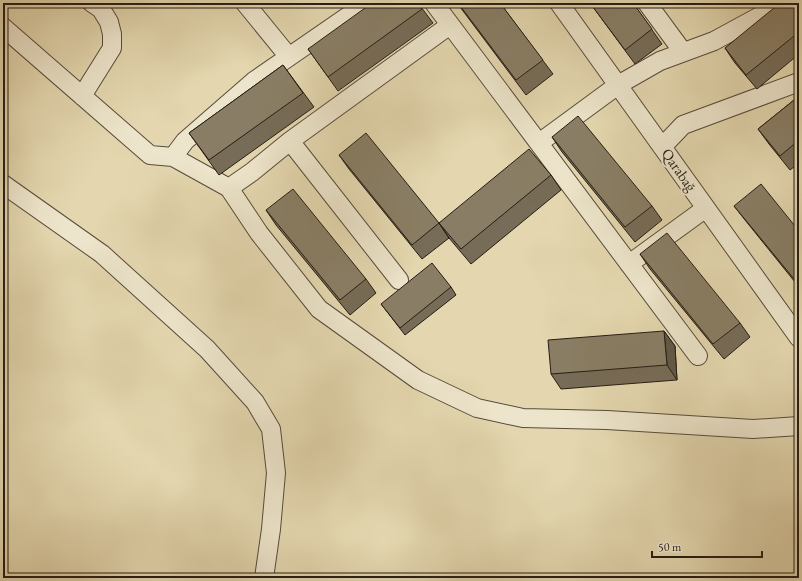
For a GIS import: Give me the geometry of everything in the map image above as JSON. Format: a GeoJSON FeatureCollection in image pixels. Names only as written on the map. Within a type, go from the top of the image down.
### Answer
{"type":"FeatureCollection","features":[{"type":"Feature","properties":{"kind":"street"},"geometry":{"type":"LineString","coordinates":[[82,96],[112,48],[112,34],[109,22],[101,9],[92,3]]}},
{"type":"Feature","properties":{"kind":"street"},"geometry":{"type":"LineString","coordinates":[[246,3],[290,56]]}},
{"type":"Feature","properties":{"kind":"street"},"geometry":{"type":"LineString","coordinates":[[173,157],[185,141],[254,81],[367,3]]}},
{"type":"Feature","properties":{"kind":"street"},"geometry":{"type":"LineString","coordinates":[[434,3],[698,356]]}},
{"type":"Feature","properties":{"kind":"street","name":"Qarabağ"},"geometry":{"type":"LineString","coordinates":[[559,3],[799,338]]}},
{"type":"Feature","properties":{"kind":"street"},"geometry":{"type":"LineString","coordinates":[[647,3],[683,52]]}},
{"type":"Feature","properties":{"kind":"street"},"geometry":{"type":"LineString","coordinates":[[539,143],[618,85],[660,61],[714,41],[784,3]]}},
{"type":"Feature","properties":{"kind":"street"},"geometry":{"type":"LineString","coordinates":[[229,188],[252,172],[290,141],[450,25]]}},
{"type":"Feature","properties":{"kind":"street"},"geometry":{"type":"LineString","coordinates":[[3,27],[150,155],[173,157],[229,188],[259,233],[319,310],[418,380],[477,408],[523,418],[607,420],[753,429],[799,426]]}},
{"type":"Feature","properties":{"kind":"street"},"geometry":{"type":"LineString","coordinates":[[662,146],[683,126],[799,82]]}},
{"type":"Feature","properties":{"kind":"street"},"geometry":{"type":"LineString","coordinates":[[290,141],[399,280]]}},
{"type":"Feature","properties":{"kind":"street"},"geometry":{"type":"LineString","coordinates":[[3,184],[102,254],[207,349],[256,402],[271,429],[276,473],[271,529],[264,578]]}},
{"type":"Feature","properties":{"kind":"street"},"geometry":{"type":"LineString","coordinates":[[629,264],[706,208]]}},
{"type":"Feature","properties":{"kind":"building"},"geometry":{"type":"Polygon","coordinates":[[[372,3],[418,3],[422,9],[328,77],[308,49],[372,3]]]}},
{"type":"Feature","properties":{"kind":"building"},"geometry":{"type":"Polygon","coordinates":[[[458,3],[500,3],[543,60],[516,80],[458,3]]]}},
{"type":"Feature","properties":{"kind":"building"},"geometry":{"type":"Polygon","coordinates":[[[590,3],[633,3],[652,29],[625,50],[590,3]]]}},
{"type":"Feature","properties":{"kind":"building"},"geometry":{"type":"Polygon","coordinates":[[[780,3],[799,3],[799,32],[746,75],[725,48],[780,3]]]}},
{"type":"Feature","properties":{"kind":"building"},"geometry":{"type":"Polygon","coordinates":[[[283,65],[303,93],[209,160],[189,133],[283,65]]]}},
{"type":"Feature","properties":{"kind":"building"},"geometry":{"type":"Polygon","coordinates":[[[799,96],[799,140],[780,156],[758,129],[799,96]]]}},
{"type":"Feature","properties":{"kind":"building"},"geometry":{"type":"Polygon","coordinates":[[[578,116],[652,206],[625,227],[552,137],[578,116]]]}},
{"type":"Feature","properties":{"kind":"building"},"geometry":{"type":"Polygon","coordinates":[[[366,133],[439,223],[412,245],[339,155],[366,133]]]}},
{"type":"Feature","properties":{"kind":"building"},"geometry":{"type":"Polygon","coordinates":[[[529,149],[551,175],[461,249],[439,223],[529,149]]]}},
{"type":"Feature","properties":{"kind":"building"},"geometry":{"type":"Polygon","coordinates":[[[761,184],[799,231],[799,285],[734,206],[761,184]]]}},
{"type":"Feature","properties":{"kind":"building"},"geometry":{"type":"Polygon","coordinates":[[[293,189],[366,279],[340,300],[266,210],[293,189]]]}},
{"type":"Feature","properties":{"kind":"building"},"geometry":{"type":"Polygon","coordinates":[[[667,233],[740,323],[713,344],[640,254],[667,233]]]}},
{"type":"Feature","properties":{"kind":"building"},"geometry":{"type":"Polygon","coordinates":[[[432,263],[451,287],[400,328],[381,304],[432,263]]]}},
{"type":"Feature","properties":{"kind":"building"},"geometry":{"type":"Polygon","coordinates":[[[664,331],[667,365],[551,374],[548,340],[664,331]]]}}]}
